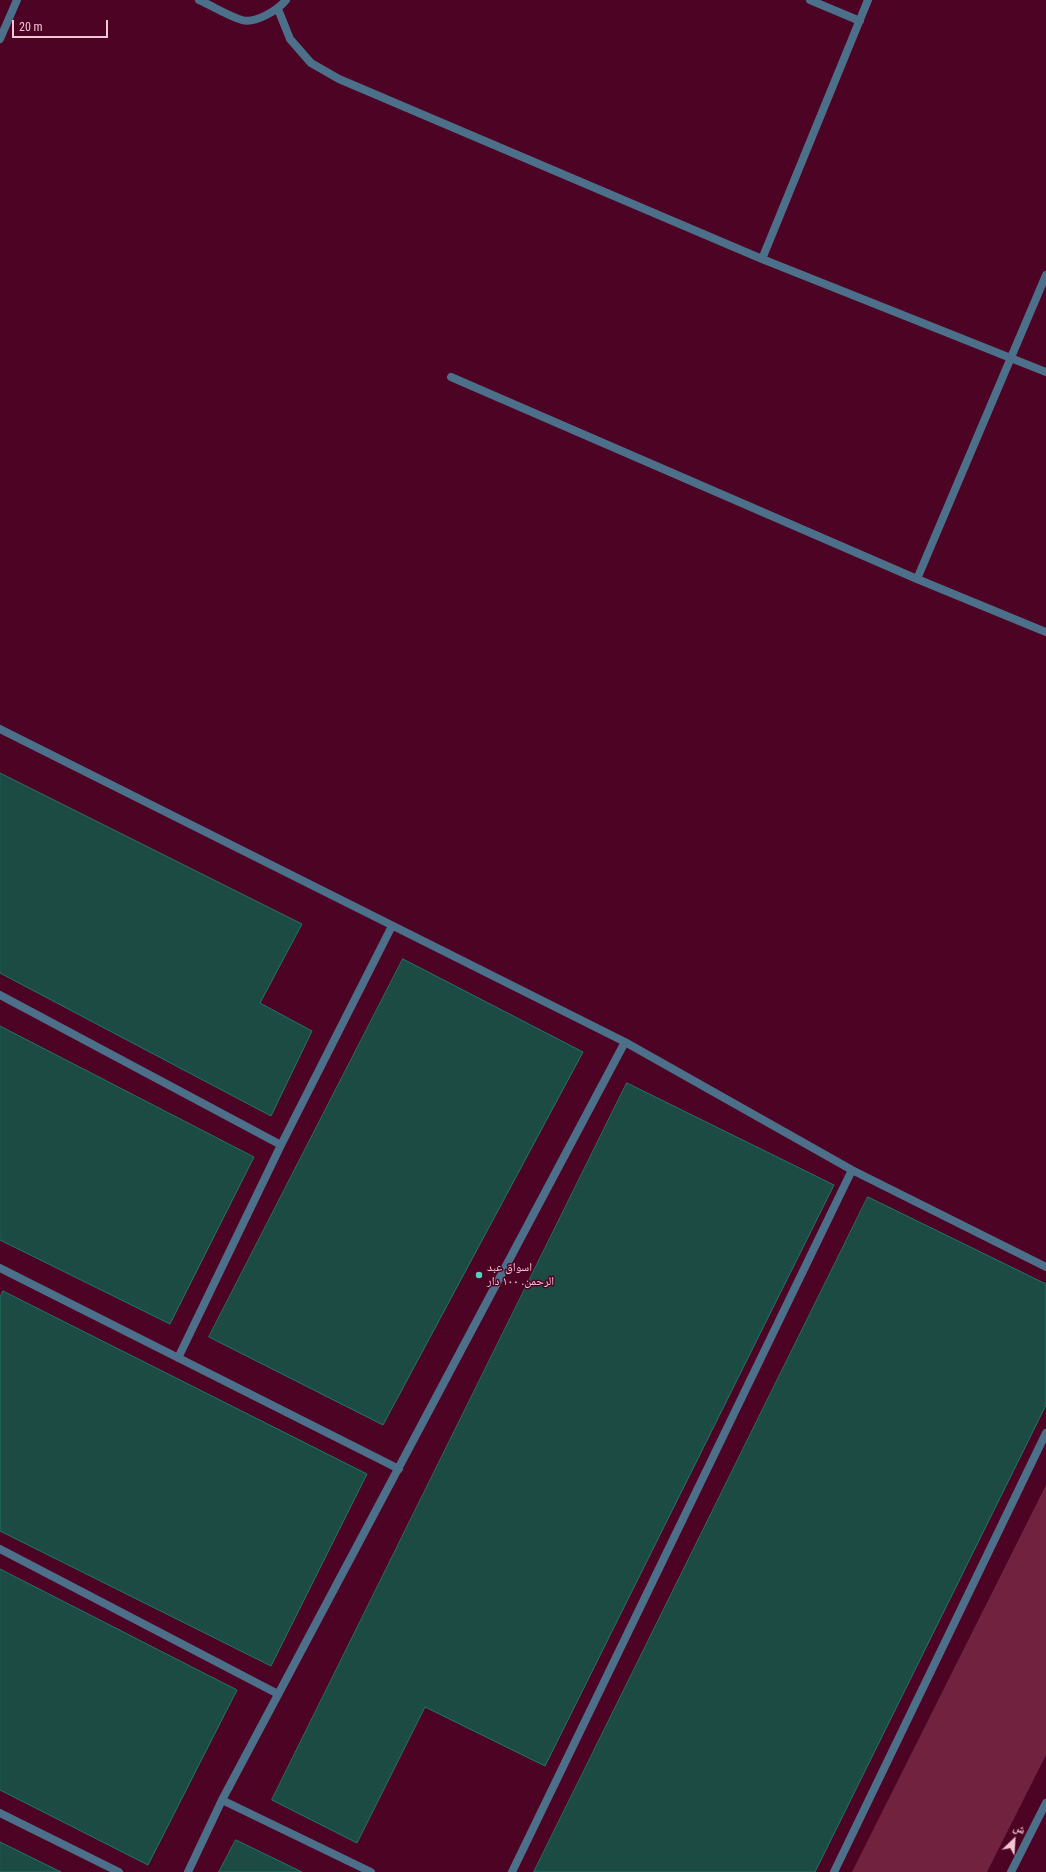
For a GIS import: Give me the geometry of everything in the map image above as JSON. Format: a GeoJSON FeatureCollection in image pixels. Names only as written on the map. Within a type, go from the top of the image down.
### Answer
{"type":"FeatureCollection","features":[{"type":"Feature","properties":{"kind":"street"},"geometry":{"type":"LineString","coordinates":[[0,39],[17,0]]}},
{"type":"Feature","properties":{"kind":"street"},"geometry":{"type":"LineString","coordinates":[[199,0],[243,21],[268,15],[278,9],[286,0]]}},
{"type":"Feature","properties":{"kind":"street"},"geometry":{"type":"LineString","coordinates":[[810,0],[860,21]]}},
{"type":"Feature","properties":{"kind":"street"},"geometry":{"type":"LineString","coordinates":[[762,259],[868,0]]}},
{"type":"Feature","properties":{"kind":"street"},"geometry":{"type":"LineString","coordinates":[[278,9],[290,39],[311,63],[339,79],[762,259],[1009,359],[1046,372]]}},
{"type":"Feature","properties":{"kind":"street"},"geometry":{"type":"LineString","coordinates":[[917,578],[1046,275]]}},
{"type":"Feature","properties":{"kind":"street"},"geometry":{"type":"LineString","coordinates":[[451,377],[1046,632]]}},
{"type":"Feature","properties":{"kind":"street"},"geometry":{"type":"LineString","coordinates":[[0,730],[625,1042],[852,1170],[1046,1267]]}},
{"type":"Feature","properties":{"kind":"street"},"geometry":{"type":"LineString","coordinates":[[178,1358],[281,1145],[392,926]]}},
{"type":"Feature","properties":{"kind":"street"},"geometry":{"type":"LineString","coordinates":[[0,995],[281,1145]]}},
{"type":"Feature","properties":{"kind":"street"},"geometry":{"type":"LineString","coordinates":[[188,1872],[222,1800],[625,1042]]}},
{"type":"Feature","properties":{"kind":"street"},"geometry":{"type":"LineString","coordinates":[[512,1872],[852,1170]]}},
{"type":"Feature","properties":{"kind":"street"},"geometry":{"type":"LineString","coordinates":[[0,1268],[399,1469]]}},
{"type":"Feature","properties":{"kind":"street"},"geometry":{"type":"LineString","coordinates":[[834,1872],[1046,1433]]}},
{"type":"Feature","properties":{"kind":"street"},"geometry":{"type":"LineString","coordinates":[[0,1549],[278,1694]]}},
{"type":"Feature","properties":{"kind":"street"},"geometry":{"type":"LineString","coordinates":[[222,1800],[371,1872]]}},
{"type":"Feature","properties":{"kind":"street"},"geometry":{"type":"LineString","coordinates":[[1011,1872],[1046,1803]]}},
{"type":"Feature","properties":{"kind":"street"},"geometry":{"type":"LineString","coordinates":[[0,1813],[119,1872]]}},
{"type":"Feature","properties":{"kind":"shaded area"},"geometry":{"type":"Polygon","coordinates":[[[1046,1485],[1046,1755],[987,1872],[852,1872],[1046,1485]]]}},
{"type":"Feature","properties":{"kind":"building"},"geometry":{"type":"Polygon","coordinates":[[[0,773],[302,924],[260,1003],[312,1031],[271,1116],[0,973],[0,773]]]}},
{"type":"Feature","properties":{"kind":"building"},"geometry":{"type":"Polygon","coordinates":[[[403,959],[583,1052],[383,1425],[209,1337],[403,959]]]}},
{"type":"Feature","properties":{"kind":"building"},"geometry":{"type":"Polygon","coordinates":[[[0,1026],[254,1157],[170,1324],[0,1240],[0,1026]]]}},
{"type":"Feature","properties":{"kind":"building"},"geometry":{"type":"Polygon","coordinates":[[[627,1083],[834,1185],[545,1766],[425,1707],[357,1843],[272,1800],[627,1083]]]}},
{"type":"Feature","properties":{"kind":"building"},"geometry":{"type":"Polygon","coordinates":[[[868,1197],[1046,1284],[1046,1405],[815,1872],[534,1872],[868,1197]]]}},
{"type":"Feature","properties":{"kind":"building"},"geometry":{"type":"Polygon","coordinates":[[[3,1291],[367,1474],[271,1666],[0,1531],[0,1298],[3,1291]]]}},
{"type":"Feature","properties":{"kind":"building"},"geometry":{"type":"Polygon","coordinates":[[[0,1569],[237,1690],[148,1865],[0,1790],[0,1569]]]}},
{"type":"Feature","properties":{"kind":"building"},"geometry":{"type":"Polygon","coordinates":[[[236,1840],[302,1872],[219,1872],[236,1840]]]}},
{"type":"Feature","properties":{"kind":"building"},"geometry":{"type":"Polygon","coordinates":[[[0,1842],[61,1872],[0,1872],[0,1842]]]}},
{"type":"Feature","properties":{"kind":"place","name":"اسواق عبد الرحمن. ١٠٠ دار"},"geometry":{"type":"Point","coordinates":[479,1275]}}]}
